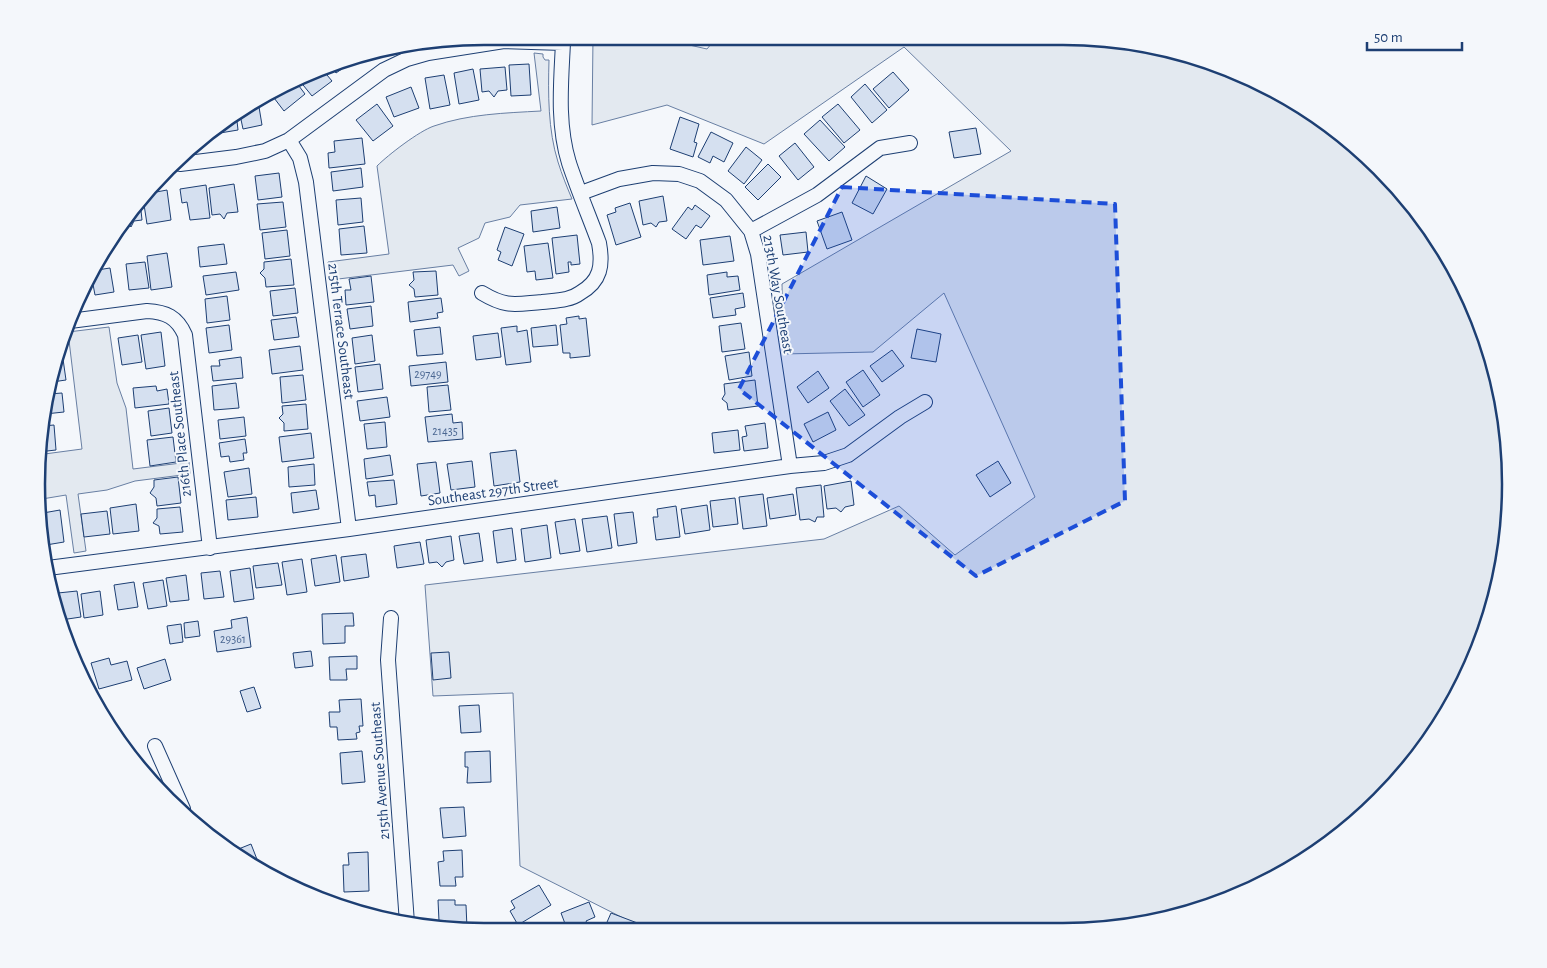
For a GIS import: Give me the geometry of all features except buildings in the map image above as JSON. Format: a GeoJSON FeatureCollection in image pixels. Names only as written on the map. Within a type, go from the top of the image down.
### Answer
{"type":"FeatureCollection","features":[{"type":"Feature","properties":{"kind":"street"},"geometry":{"type":"LineString","coordinates":[[185,163],[236,157],[265,150],[289,140],[384,70],[407,59],[428,53],[477,45]]}},
{"type":"Feature","properties":{"kind":"street"},"geometry":{"type":"LineString","coordinates":[[482,293],[496,301],[515,304],[568,299],[586,290],[593,284],[598,275],[601,256],[599,243],[569,162],[561,118],[560,97],[564,45]]}},
{"type":"Feature","properties":{"kind":"street","name":"215th Terrace Southeast"},"geometry":{"type":"LineString","coordinates":[[289,140],[300,158],[306,182],[349,529]]}},
{"type":"Feature","properties":{"kind":"street"},"geometry":{"type":"LineString","coordinates":[[751,231],[817,194],[880,148],[910,143]]}},
{"type":"Feature","properties":{"kind":"street","name":"213th Way Southeast"},"geometry":{"type":"LineString","coordinates":[[581,193],[619,179],[653,174],[678,174],[700,181],[726,200],[751,231],[758,254],[790,466]]}},
{"type":"Feature","properties":{"kind":"street","name":"216th Place Southeast"},"geometry":{"type":"LineString","coordinates":[[76,320],[147,311],[166,313],[182,327],[186,335],[210,548]]}},
{"type":"Feature","properties":{"kind":"street","name":"Southeast 297th Street"},"geometry":{"type":"LineString","coordinates":[[53,567],[210,548],[790,466],[824,463],[848,455],[900,417],[925,402]]}},
{"type":"Feature","properties":{"kind":"street","name":"215th Avenue Southeast"},"geometry":{"type":"LineString","coordinates":[[391,618],[388,660],[407,916]]}},
{"type":"Feature","properties":{"kind":"street"},"geometry":{"type":"LineString","coordinates":[[155,746],[178,798]]}},
{"type":"Feature","properties":{"kind":"highlighted area"},"geometry":{"type":"Polygon","coordinates":[[[842,187],[1115,204],[1125,501],[976,576],[739,389],[842,187]]]}},
{"type":"Feature","properties":{"kind":"shaded area"},"geometry":{"type":"Polygon","coordinates":[[[593,45],[689,45],[707,49],[710,45],[1063,45],[1092,46],[1149,53],[1204,68],[1257,90],[1307,119],[1330,136],[1352,154],[1393,195],[1428,240],[1443,265],[1469,316],[1479,343],[1494,398],[1498,427],[1501,455],[1501,513],[1494,570],[1487,598],[1469,652],[1457,678],[1428,728],[1411,751],[1393,773],[1352,814],[1307,849],[1282,864],[1231,890],[1204,900],[1149,915],[1120,919],[1063,923],[633,923],[520,866],[513,693],[433,696],[425,585],[824,539],[899,506],[955,555],[1035,497],[944,293],[873,352],[783,354],[782,284],[1011,151],[904,47],[764,144],[667,105],[592,125],[593,45]]]}},
{"type":"Feature","properties":{"kind":"shaded area"},"geometry":{"type":"Polygon","coordinates":[[[534,53],[543,54],[545,60],[549,60],[550,125],[560,167],[572,199],[520,205],[510,217],[485,223],[479,238],[458,248],[469,271],[459,276],[453,265],[330,280],[328,262],[389,254],[377,166],[388,156],[420,133],[447,122],[487,115],[541,111],[534,53]]]}},
{"type":"Feature","properties":{"kind":"shaded area"},"geometry":{"type":"Polygon","coordinates":[[[109,327],[117,383],[126,408],[133,469],[189,462],[190,474],[135,481],[107,490],[78,494],[86,551],[74,553],[66,495],[45,498],[45,484],[46,454],[82,449],[69,340],[72,331],[109,327]]]}}]}
